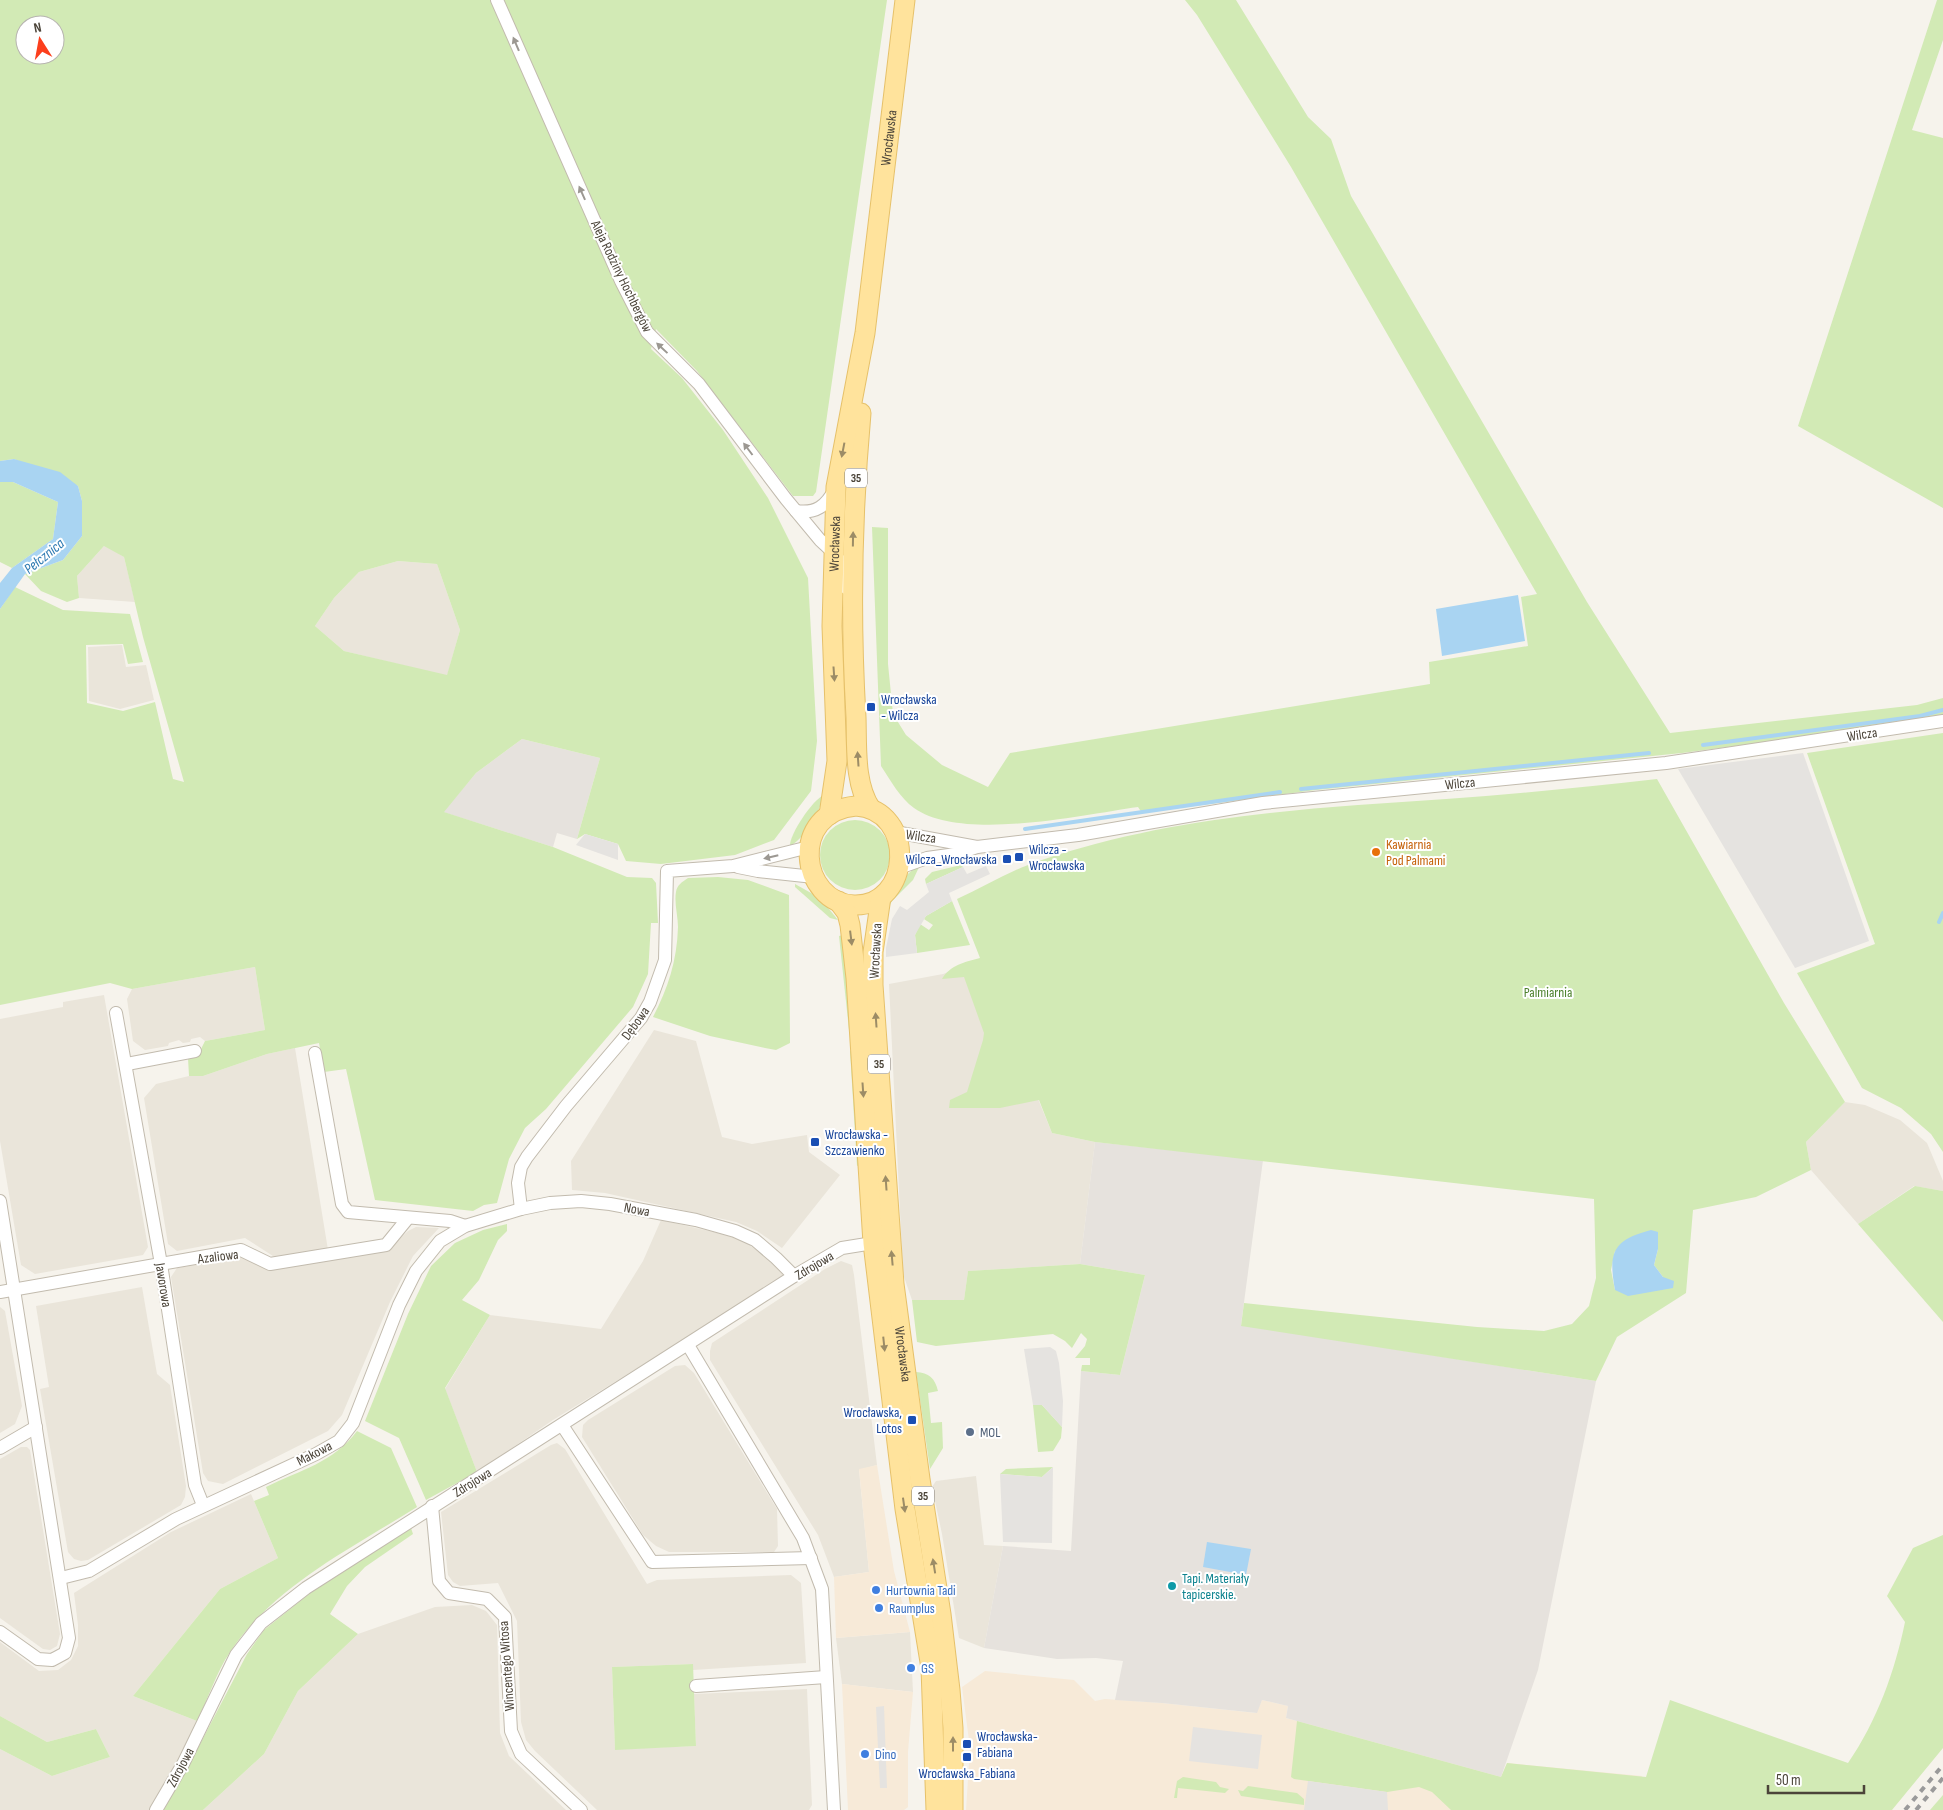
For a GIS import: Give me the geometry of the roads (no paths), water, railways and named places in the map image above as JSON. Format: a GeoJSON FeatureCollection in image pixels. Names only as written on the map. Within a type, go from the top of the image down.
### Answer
{"type":"FeatureCollection","features":[{"type":"Feature","properties":{"kind":"main road","name":"Wrocławska"},"geometry":{"type":"LineString","coordinates":[[872,809],[863,792],[858,764],[851,623],[854,508],[865,333],[905,0]]}},
{"type":"Feature","properties":{"kind":"main road","name":"Wrocławska"},"geometry":{"type":"LineString","coordinates":[[829,815],[837,761],[827,546],[836,487],[865,333]]}},
{"type":"Feature","properties":{"kind":"main road"},"geometry":{"type":"LineString","coordinates":[[814,877],[809,861],[809,847],[814,832],[829,815],[848,807],[872,809]]}},
{"type":"Feature","properties":{"kind":"main road","name":"35"},"geometry":{"type":"LineString","coordinates":[[872,809],[895,832]]}},
{"type":"Feature","properties":{"kind":"main road"},"geometry":{"type":"LineString","coordinates":[[838,901],[857,905],[870,903],[880,897],[893,882],[899,868],[901,848],[895,832]]}},
{"type":"Feature","properties":{"kind":"main road","name":"35"},"geometry":{"type":"LineString","coordinates":[[814,877],[827,893],[838,901]]}},
{"type":"Feature","properties":{"kind":"main road","name":"Wrocławska"},"geometry":{"type":"LineString","coordinates":[[880,897],[873,952],[873,985],[889,1223],[914,1437],[946,1649],[953,1728],[953,1810]]}},
{"type":"Feature","properties":{"kind":"main road","name":"Wrocławska"},"geometry":{"type":"LineString","coordinates":[[838,901],[847,913],[850,925],[856,978],[873,1243],[905,1509],[931,1668],[936,1810]]}},
{"type":"Feature","properties":{"kind":"street","name":"Aleja Rodziny Hochbergów"},"geometry":{"type":"LineString","coordinates":[[497,0],[621,281],[647,332],[699,384],[796,511],[841,562],[851,623]]}},
{"type":"Feature","properties":{"kind":"street"},"geometry":{"type":"LineString","coordinates":[[796,511],[805,512],[823,507],[836,487]]}},
{"type":"Feature","properties":{"kind":"street","name":"Wilcza"},"geometry":{"type":"LineString","coordinates":[[899,868],[927,858],[956,854],[977,847],[1078,834],[1264,803],[1666,763],[1943,721]]}},
{"type":"Feature","properties":{"kind":"street","name":"Wilcza"},"geometry":{"type":"LineString","coordinates":[[895,832],[977,847]]}},
{"type":"Feature","properties":{"kind":"street","name":"Dębowa"},"geometry":{"type":"LineString","coordinates":[[521,1209],[518,1183],[521,1167],[527,1156],[566,1106],[641,1018],[650,1002],[665,960],[667,871],[733,866],[809,847]]}},
{"type":"Feature","properties":{"kind":"street","name":"Dębowa"},"geometry":{"type":"LineString","coordinates":[[733,866],[758,872],[814,877]]}},
{"type":"Feature","properties":{"kind":"street","name":"Jaworowa"},"geometry":{"type":"LineString","coordinates":[[116,1013],[127,1064],[161,1264],[195,1485],[203,1505]]}},
{"type":"Feature","properties":{"kind":"street"},"geometry":{"type":"LineString","coordinates":[[127,1064],[194,1050]]}},
{"type":"Feature","properties":{"kind":"street"},"geometry":{"type":"LineString","coordinates":[[314,1052],[342,1204],[348,1212],[450,1221],[465,1226]]}},
{"type":"Feature","properties":{"kind":"street"},"geometry":{"type":"LineString","coordinates":[[0,1201],[69,1638],[65,1652],[52,1660],[38,1659],[0,1632]]}},
{"type":"Feature","properties":{"kind":"street","name":"Nowa"},"geometry":{"type":"LineString","coordinates":[[465,1226],[521,1209],[550,1203],[581,1201],[610,1204],[696,1220],[735,1231],[755,1240],[794,1276]]}},
{"type":"Feature","properties":{"kind":"street","name":"Azaliowa"},"geometry":{"type":"LineString","coordinates":[[0,1292],[241,1250],[270,1264],[386,1245],[408,1218]]}},
{"type":"Feature","properties":{"kind":"street","name":"Makowa"},"geometry":{"type":"LineString","coordinates":[[61,1578],[89,1571],[203,1505],[316,1454],[339,1441],[353,1423],[399,1305],[416,1271],[440,1242],[465,1226]]}},
{"type":"Feature","properties":{"kind":"street","name":"Zdrojowa"},"geometry":{"type":"LineString","coordinates":[[156,1810],[183,1764],[236,1655],[261,1623],[306,1588],[794,1276],[842,1248],[873,1243]]}},
{"type":"Feature","properties":{"kind":"street"},"geometry":{"type":"LineString","coordinates":[[688,1345],[803,1538],[822,1589],[834,1810]]}},
{"type":"Feature","properties":{"kind":"street"},"geometry":{"type":"LineString","coordinates":[[562,1425],[652,1562],[811,1558]]}},
{"type":"Feature","properties":{"kind":"street"},"geometry":{"type":"LineString","coordinates":[[0,1448],[36,1427]]}},
{"type":"Feature","properties":{"kind":"street","name":"Wincentego Witosa"},"geometry":{"type":"LineString","coordinates":[[432,1506],[439,1581],[449,1593],[487,1599],[505,1617],[511,1731],[521,1754],[582,1810]]}},
{"type":"Feature","properties":{"kind":"street"},"geometry":{"type":"LineString","coordinates":[[696,1686],[826,1677]]}},
{"type":"Feature","properties":{"kind":"water","name":"Pełcznica"},"geometry":{"type":"Polygon","coordinates":[[[14,459],[60,472],[78,486],[82,501],[82,536],[63,560],[25,574],[0,609],[0,583],[12,568],[53,539],[58,502],[13,482],[0,482],[0,461],[14,459]]]}},
{"type":"Feature","properties":{"kind":"water"},"geometry":{"type":"Polygon","coordinates":[[[1518,595],[1525,641],[1442,656],[1436,609],[1518,595]]]}},
{"type":"Feature","properties":{"kind":"water"},"geometry":{"type":"Polygon","coordinates":[[[1651,1230],[1658,1232],[1658,1249],[1654,1265],[1663,1277],[1674,1281],[1673,1288],[1628,1296],[1615,1290],[1612,1266],[1616,1250],[1628,1238],[1651,1230]]]}},
{"type":"Feature","properties":{"kind":"water"},"geometry":{"type":"Polygon","coordinates":[[[1207,1542],[1251,1549],[1246,1575],[1203,1567],[1207,1542]]]}},
{"type":"Feature","properties":{"kind":"waterway"},"geometry":{"type":"LineString","coordinates":[[1703,745],[1920,716],[1943,710]]}},
{"type":"Feature","properties":{"kind":"waterway"},"geometry":{"type":"LineString","coordinates":[[1301,789],[1649,753]]}},
{"type":"Feature","properties":{"kind":"waterway"},"geometry":{"type":"LineString","coordinates":[[1025,829],[1280,792]]}},
{"type":"Feature","properties":{"kind":"waterway"},"geometry":{"type":"LineString","coordinates":[[1939,922],[1943,913]]}},
{"type":"Feature","properties":{"kind":"railway"},"geometry":{"type":"LineString","coordinates":[[1905,1810],[1943,1765]]}},
{"type":"Feature","properties":{"kind":"railway"},"geometry":{"type":"LineString","coordinates":[[1916,1810],[1943,1778]]}},
{"type":"Feature","properties":{"kind":"place","name":"Wrocławska - Wilcza"},"geometry":{"type":"Point","coordinates":[871,707]}},
{"type":"Feature","properties":{"kind":"place","name":"Kawiarnia Pod Palmami"},"geometry":{"type":"Point","coordinates":[1376,852]}},
{"type":"Feature","properties":{"kind":"place","name":"Wilcza - Wrocławska"},"geometry":{"type":"Point","coordinates":[1019,857]}},
{"type":"Feature","properties":{"kind":"place","name":"Wilcza_Wrocławska"},"geometry":{"type":"Point","coordinates":[1007,859]}},
{"type":"Feature","properties":{"kind":"place","name":"Wrocławska - Szczawienko"},"geometry":{"type":"Point","coordinates":[815,1142]}},
{"type":"Feature","properties":{"kind":"place","name":"Wrocławska, Lotos"},"geometry":{"type":"Point","coordinates":[912,1420]}},
{"type":"Feature","properties":{"kind":"place","name":"MOL"},"geometry":{"type":"Point","coordinates":[970,1432]}},
{"type":"Feature","properties":{"kind":"place","name":"Tapi. Materiały tapicerskie."},"geometry":{"type":"Point","coordinates":[1172,1586]}},
{"type":"Feature","properties":{"kind":"place","name":"Hurtownia Tadi"},"geometry":{"type":"Point","coordinates":[876,1590]}},
{"type":"Feature","properties":{"kind":"place","name":"Raumplus"},"geometry":{"type":"Point","coordinates":[879,1608]}},
{"type":"Feature","properties":{"kind":"place","name":"GS"},"geometry":{"type":"Point","coordinates":[911,1668]}},
{"type":"Feature","properties":{"kind":"place","name":"Wrocławska- Fabiana"},"geometry":{"type":"Point","coordinates":[967,1744]}},
{"type":"Feature","properties":{"kind":"place","name":"Dino"},"geometry":{"type":"Point","coordinates":[865,1754]}},
{"type":"Feature","properties":{"kind":"place","name":"Wrocławska_Fabiana"},"geometry":{"type":"Point","coordinates":[967,1757]}},
{"type":"Feature","properties":{"kind":"park label","name":"Palmiarnia"},"geometry":{"type":"Point","coordinates":[1548,992]}}]}
